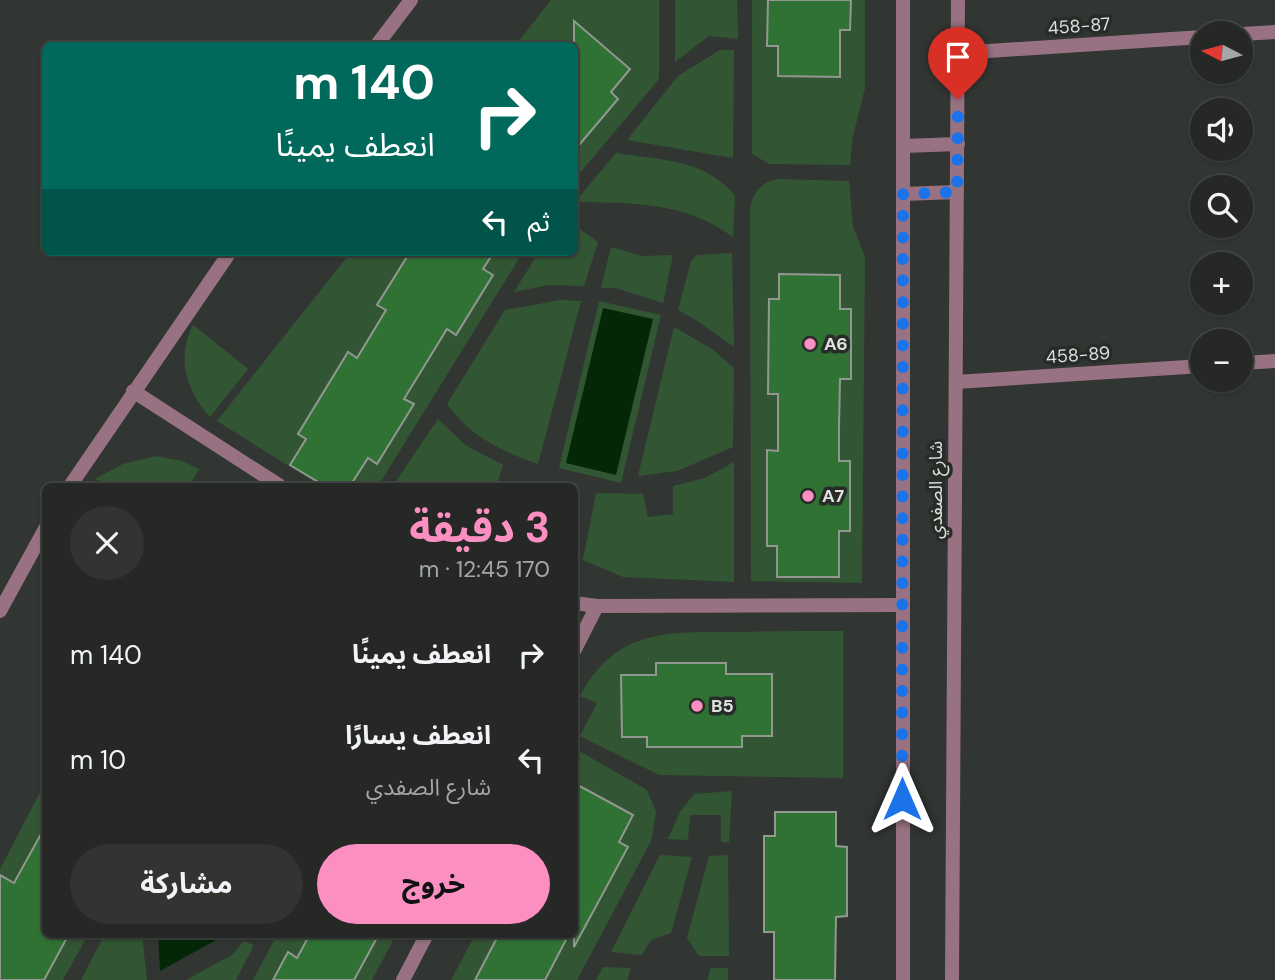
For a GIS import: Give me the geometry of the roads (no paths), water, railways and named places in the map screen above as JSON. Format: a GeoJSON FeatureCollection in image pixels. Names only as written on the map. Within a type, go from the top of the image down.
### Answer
{"type":"FeatureCollection","features":[{"type":"Feature","properties":{"kind":"street"},"geometry":{"type":"LineString","coordinates":[[379,42],[411,0]]}},
{"type":"Feature","properties":{"kind":"street"},"geometry":{"type":"LineString","coordinates":[[903,0],[903,980]]}},
{"type":"Feature","properties":{"kind":"street","name":"شارع الصفدي"},"geometry":{"type":"LineString","coordinates":[[952,980],[958,0]]}},
{"type":"Feature","properties":{"kind":"street"},"geometry":{"type":"LineString","coordinates":[[1253,33],[1275,32]]}},
{"type":"Feature","properties":{"kind":"street","name":"458-87"},"geometry":{"type":"LineString","coordinates":[[958,53],[1190,38]]}},
{"type":"Feature","properties":{"kind":"street"},"geometry":{"type":"LineString","coordinates":[[903,146],[958,144]]}},
{"type":"Feature","properties":{"kind":"street"},"geometry":{"type":"LineString","coordinates":[[903,194],[957,192]]}},
{"type":"Feature","properties":{"kind":"street"},"geometry":{"type":"LineString","coordinates":[[72,483],[132,391],[227,256]]}},
{"type":"Feature","properties":{"kind":"street"},"geometry":{"type":"LineString","coordinates":[[1253,362],[1275,360]]}},
{"type":"Feature","properties":{"kind":"street","name":"458-89"},"geometry":{"type":"LineString","coordinates":[[956,382],[1190,367]]}},
{"type":"Feature","properties":{"kind":"street"},"geometry":{"type":"LineString","coordinates":[[132,391],[275,483]]}},
{"type":"Feature","properties":{"kind":"street"},"geometry":{"type":"LineString","coordinates":[[0,611],[42,534]]}},
{"type":"Feature","properties":{"kind":"street"},"geometry":{"type":"LineString","coordinates":[[578,604],[597,606],[902,605]]}},
{"type":"Feature","properties":{"kind":"street"},"geometry":{"type":"LineString","coordinates":[[578,643],[597,606]]}},
{"type":"Feature","properties":{"kind":"street"},"geometry":{"type":"LineString","coordinates":[[403,980],[424,938]]}},
{"type":"Feature","properties":{"kind":"place","name":"A6"},"geometry":{"type":"Point","coordinates":[810,344]}},
{"type":"Feature","properties":{"kind":"place","name":"A7"},"geometry":{"type":"Point","coordinates":[808,496]}},
{"type":"Feature","properties":{"kind":"place","name":"B5"},"geometry":{"type":"Point","coordinates":[697,706]}}]}
